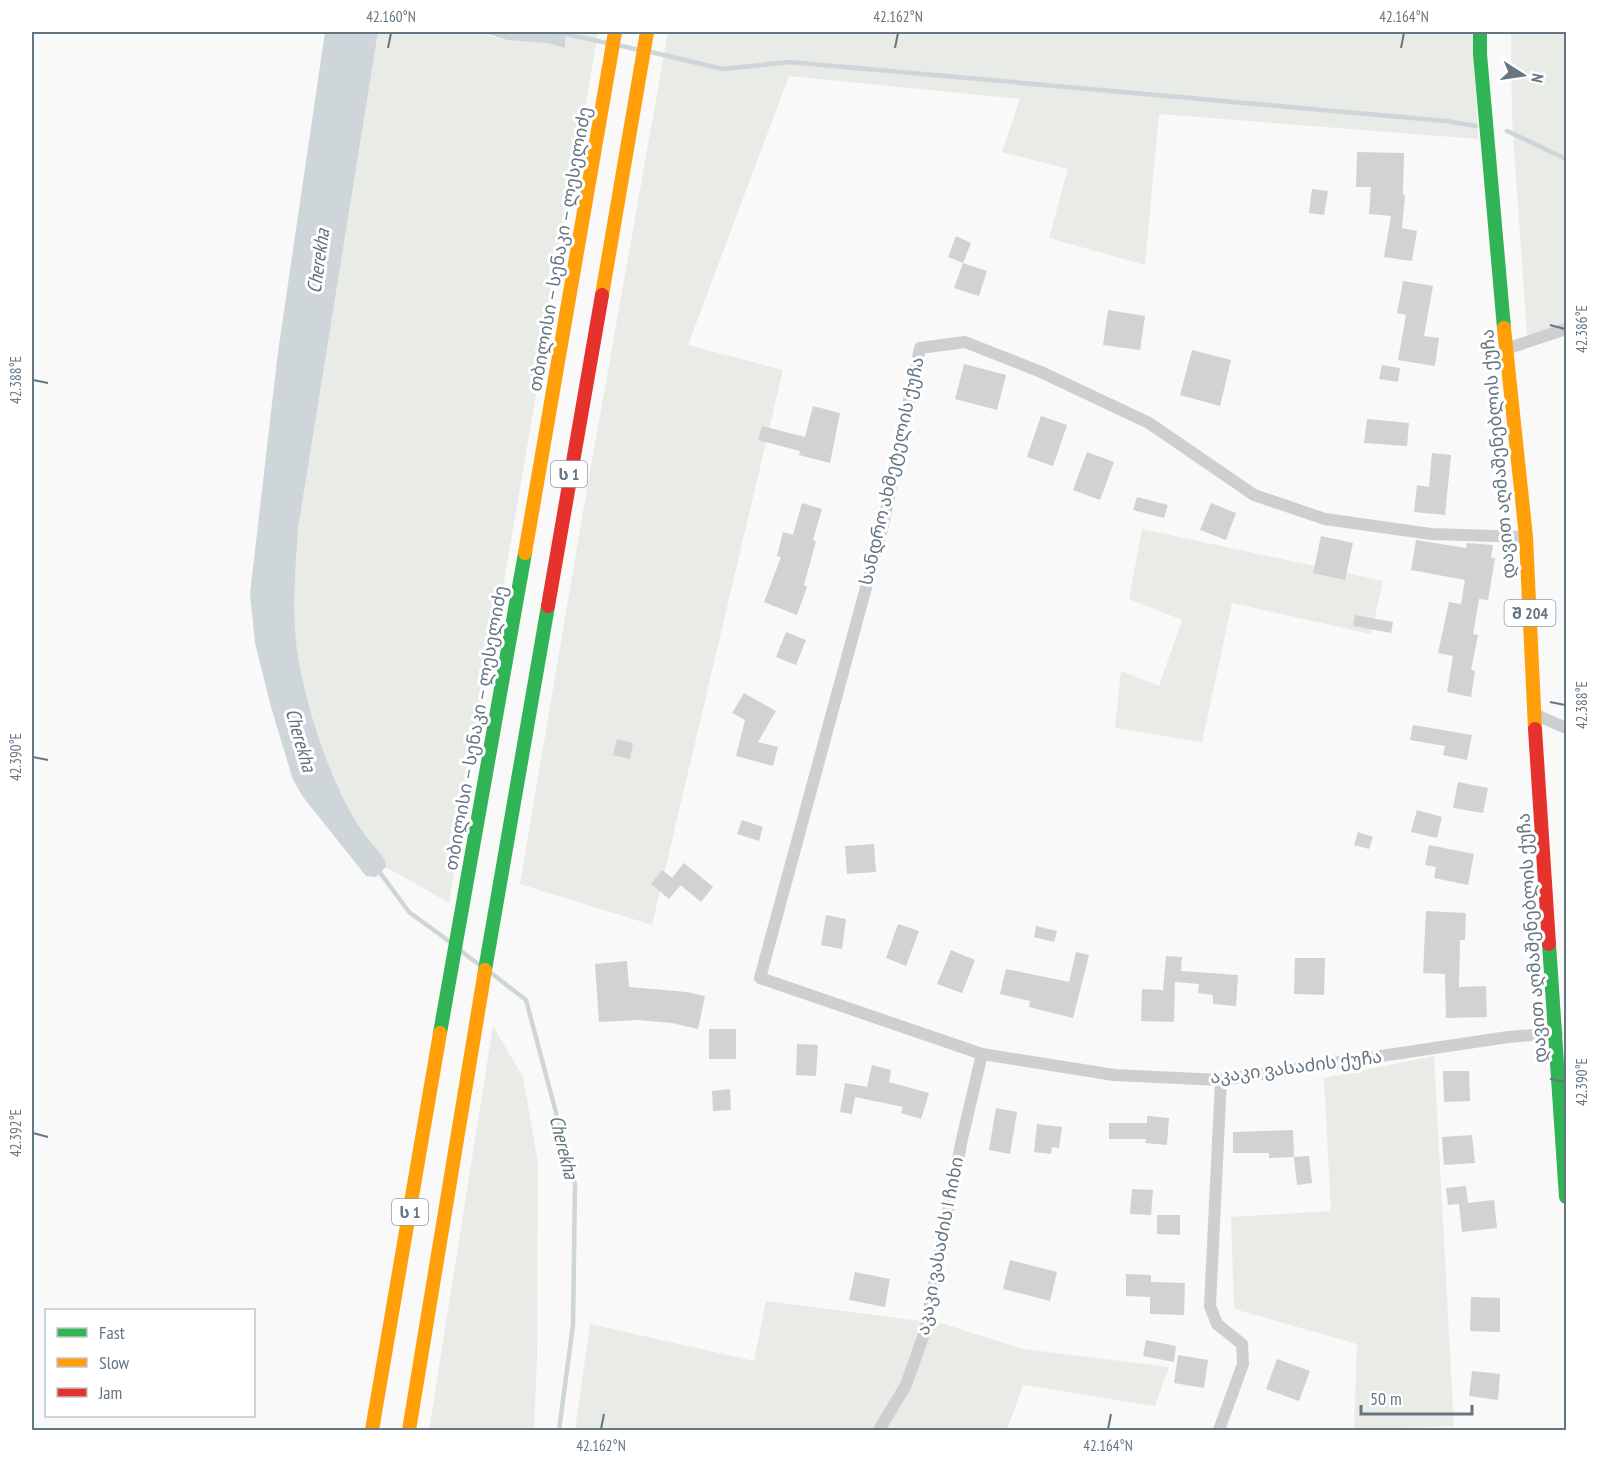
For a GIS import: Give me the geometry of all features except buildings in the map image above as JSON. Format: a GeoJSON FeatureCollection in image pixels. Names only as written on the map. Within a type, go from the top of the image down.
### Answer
{"type":"FeatureCollection","features":[{"type":"Feature","properties":{"kind":"main road","name":"თბილისი — სენაკი — ლესელიძე"},"geometry":{"type":"LineString","coordinates":[[372,1431],[462,907],[557,377],[615,32]]}},
{"type":"Feature","properties":{"kind":"main road","name":"ს 1"},"geometry":{"type":"LineString","coordinates":[[409,1431],[494,917],[647,32]]}},
{"type":"Feature","properties":{"kind":"main road","name":"დავით აღმაშენებლის ქუჩა"},"geometry":{"type":"LineString","coordinates":[[1480,32],[1480,54],[1506,348],[1526,537],[1534,714],[1557,1033],[1566,1197]]}},
{"type":"Feature","properties":{"kind":"street"},"geometry":{"type":"LineString","coordinates":[[1506,348],[1566,329]]}},
{"type":"Feature","properties":{"kind":"street","name":"სანდრო ახმეტელის ქუჩა"},"geometry":{"type":"LineString","coordinates":[[760,978],[883,525],[920,348],[965,342],[1041,372],[1149,423],[1254,495],[1325,519],[1431,534],[1526,537]]}},
{"type":"Feature","properties":{"kind":"street"},"geometry":{"type":"LineString","coordinates":[[1534,714],[1566,729]]}},
{"type":"Feature","properties":{"kind":"street","name":"აკაკი ვასაძის ქუჩა"},"geometry":{"type":"LineString","coordinates":[[760,978],[982,1054],[1114,1075],[1221,1080],[1508,1037],[1557,1033]]}},
{"type":"Feature","properties":{"kind":"street","name":"აკაკი ვასაძის I ჩიხი"},"geometry":{"type":"LineString","coordinates":[[879,1431],[906,1385],[925,1331],[962,1139],[982,1054]]}},
{"type":"Feature","properties":{"kind":"street"},"geometry":{"type":"LineString","coordinates":[[1219,1431],[1243,1364],[1242,1344],[1218,1324],[1210,1306],[1221,1080]]}},
{"type":"Feature","properties":{"kind":"shaded area"},"geometry":{"type":"Polygon","coordinates":[[[378,32],[481,32],[497,38],[547,43],[565,48],[565,32],[598,32],[449,903],[386,867],[385,860],[355,820],[334,778],[316,728],[302,677],[295,630],[298,529],[378,32]]]}},
{"type":"Feature","properties":{"kind":"shaded area"},"geometry":{"type":"Polygon","coordinates":[[[668,32],[1473,32],[1478,139],[1159,114],[1145,265],[1049,238],[1068,169],[1002,152],[1020,99],[789,76],[688,345],[783,370],[652,925],[520,884],[668,32]]]}},
{"type":"Feature","properties":{"kind":"shaded area"},"geometry":{"type":"Polygon","coordinates":[[[1511,32],[1566,32],[1566,325],[1527,336],[1512,118],[1511,32]]]}},
{"type":"Feature","properties":{"kind":"shaded area"},"geometry":{"type":"Polygon","coordinates":[[[1142,529],[1383,581],[1371,634],[1232,603],[1202,742],[1115,728],[1121,671],[1159,686],[1182,620],[1129,599],[1142,529]]]}},
{"type":"Feature","properties":{"kind":"shaded area"},"geometry":{"type":"Polygon","coordinates":[[[493,1026],[523,1077],[538,1163],[537,1356],[534,1430],[429,1430],[493,1026]]]}},
{"type":"Feature","properties":{"kind":"shaded area"},"geometry":{"type":"Polygon","coordinates":[[[1434,1056],[1454,1426],[1354,1430],[1357,1344],[1234,1309],[1231,1217],[1331,1211],[1324,1078],[1434,1056]]]}},
{"type":"Feature","properties":{"kind":"shaded area"},"geometry":{"type":"Polygon","coordinates":[[[766,1301],[944,1324],[1023,1349],[1169,1367],[1155,1406],[1023,1385],[1007,1430],[575,1430],[590,1324],[754,1361],[766,1301]]]}},
{"type":"Feature","properties":{"kind":"water"},"geometry":{"type":"Polygon","coordinates":[[[325,32],[378,32],[298,529],[295,630],[302,677],[324,753],[355,820],[385,860],[386,867],[376,877],[366,876],[303,797],[293,780],[255,643],[250,594],[278,352],[325,32]]]}},
{"type":"Feature","properties":{"kind":"water"},"geometry":{"type":"Polygon","coordinates":[[[481,32],[565,32],[565,48],[547,43],[507,40],[481,32]]]}},
{"type":"Feature","properties":{"kind":"waterway"},"geometry":{"type":"LineString","coordinates":[[557,32],[607,43]]}},
{"type":"Feature","properties":{"kind":"waterway"},"geometry":{"type":"LineString","coordinates":[[618,45],[639,50]]}},
{"type":"Feature","properties":{"kind":"waterway"},"geometry":{"type":"LineString","coordinates":[[651,52],[723,69],[789,62],[1446,121],[1476,126]]}},
{"type":"Feature","properties":{"kind":"waterway"},"geometry":{"type":"LineString","coordinates":[[1507,131],[1566,159]]}},
{"type":"Feature","properties":{"kind":"waterway","name":"Cherekha"},"geometry":{"type":"LineString","coordinates":[[378,870],[409,912],[450,942]]}},
{"type":"Feature","properties":{"kind":"waterway","name":"Cherekha"},"geometry":{"type":"LineString","coordinates":[[461,951],[481,966]]}},
{"type":"Feature","properties":{"kind":"waterway","name":"Cherekha"},"geometry":{"type":"LineString","coordinates":[[490,972],[526,1000],[575,1184],[573,1325],[559,1430]]}},
{"type":"Feature","properties":{"kind":"traffic: fast"},"geometry":{"type":"LineString","coordinates":[[1480,32],[1504,328]]}},
{"type":"Feature","properties":{"kind":"traffic: fast"},"geometry":{"type":"LineString","coordinates":[[440,1033],[525,553]]}},
{"type":"Feature","properties":{"kind":"traffic: fast"},"geometry":{"type":"LineString","coordinates":[[485,970],[548,606]]}},
{"type":"Feature","properties":{"kind":"traffic: fast"},"geometry":{"type":"LineString","coordinates":[[1549,944],[1566,1197]]}},
{"type":"Feature","properties":{"kind":"traffic: slow"},"geometry":{"type":"LineString","coordinates":[[525,553],[615,32]]}},
{"type":"Feature","properties":{"kind":"traffic: slow"},"geometry":{"type":"LineString","coordinates":[[602,295],[647,32]]}},
{"type":"Feature","properties":{"kind":"traffic: slow"},"geometry":{"type":"LineString","coordinates":[[1504,328],[1526,537],[1535,729]]}},
{"type":"Feature","properties":{"kind":"traffic: slow"},"geometry":{"type":"LineString","coordinates":[[409,1430],[485,970]]}},
{"type":"Feature","properties":{"kind":"traffic: slow"},"geometry":{"type":"LineString","coordinates":[[372,1430],[440,1033]]}},
{"type":"Feature","properties":{"kind":"traffic: jam"},"geometry":{"type":"LineString","coordinates":[[548,606],[602,295]]}},
{"type":"Feature","properties":{"kind":"traffic: jam"},"geometry":{"type":"LineString","coordinates":[[1535,729],[1549,944]]}}]}
